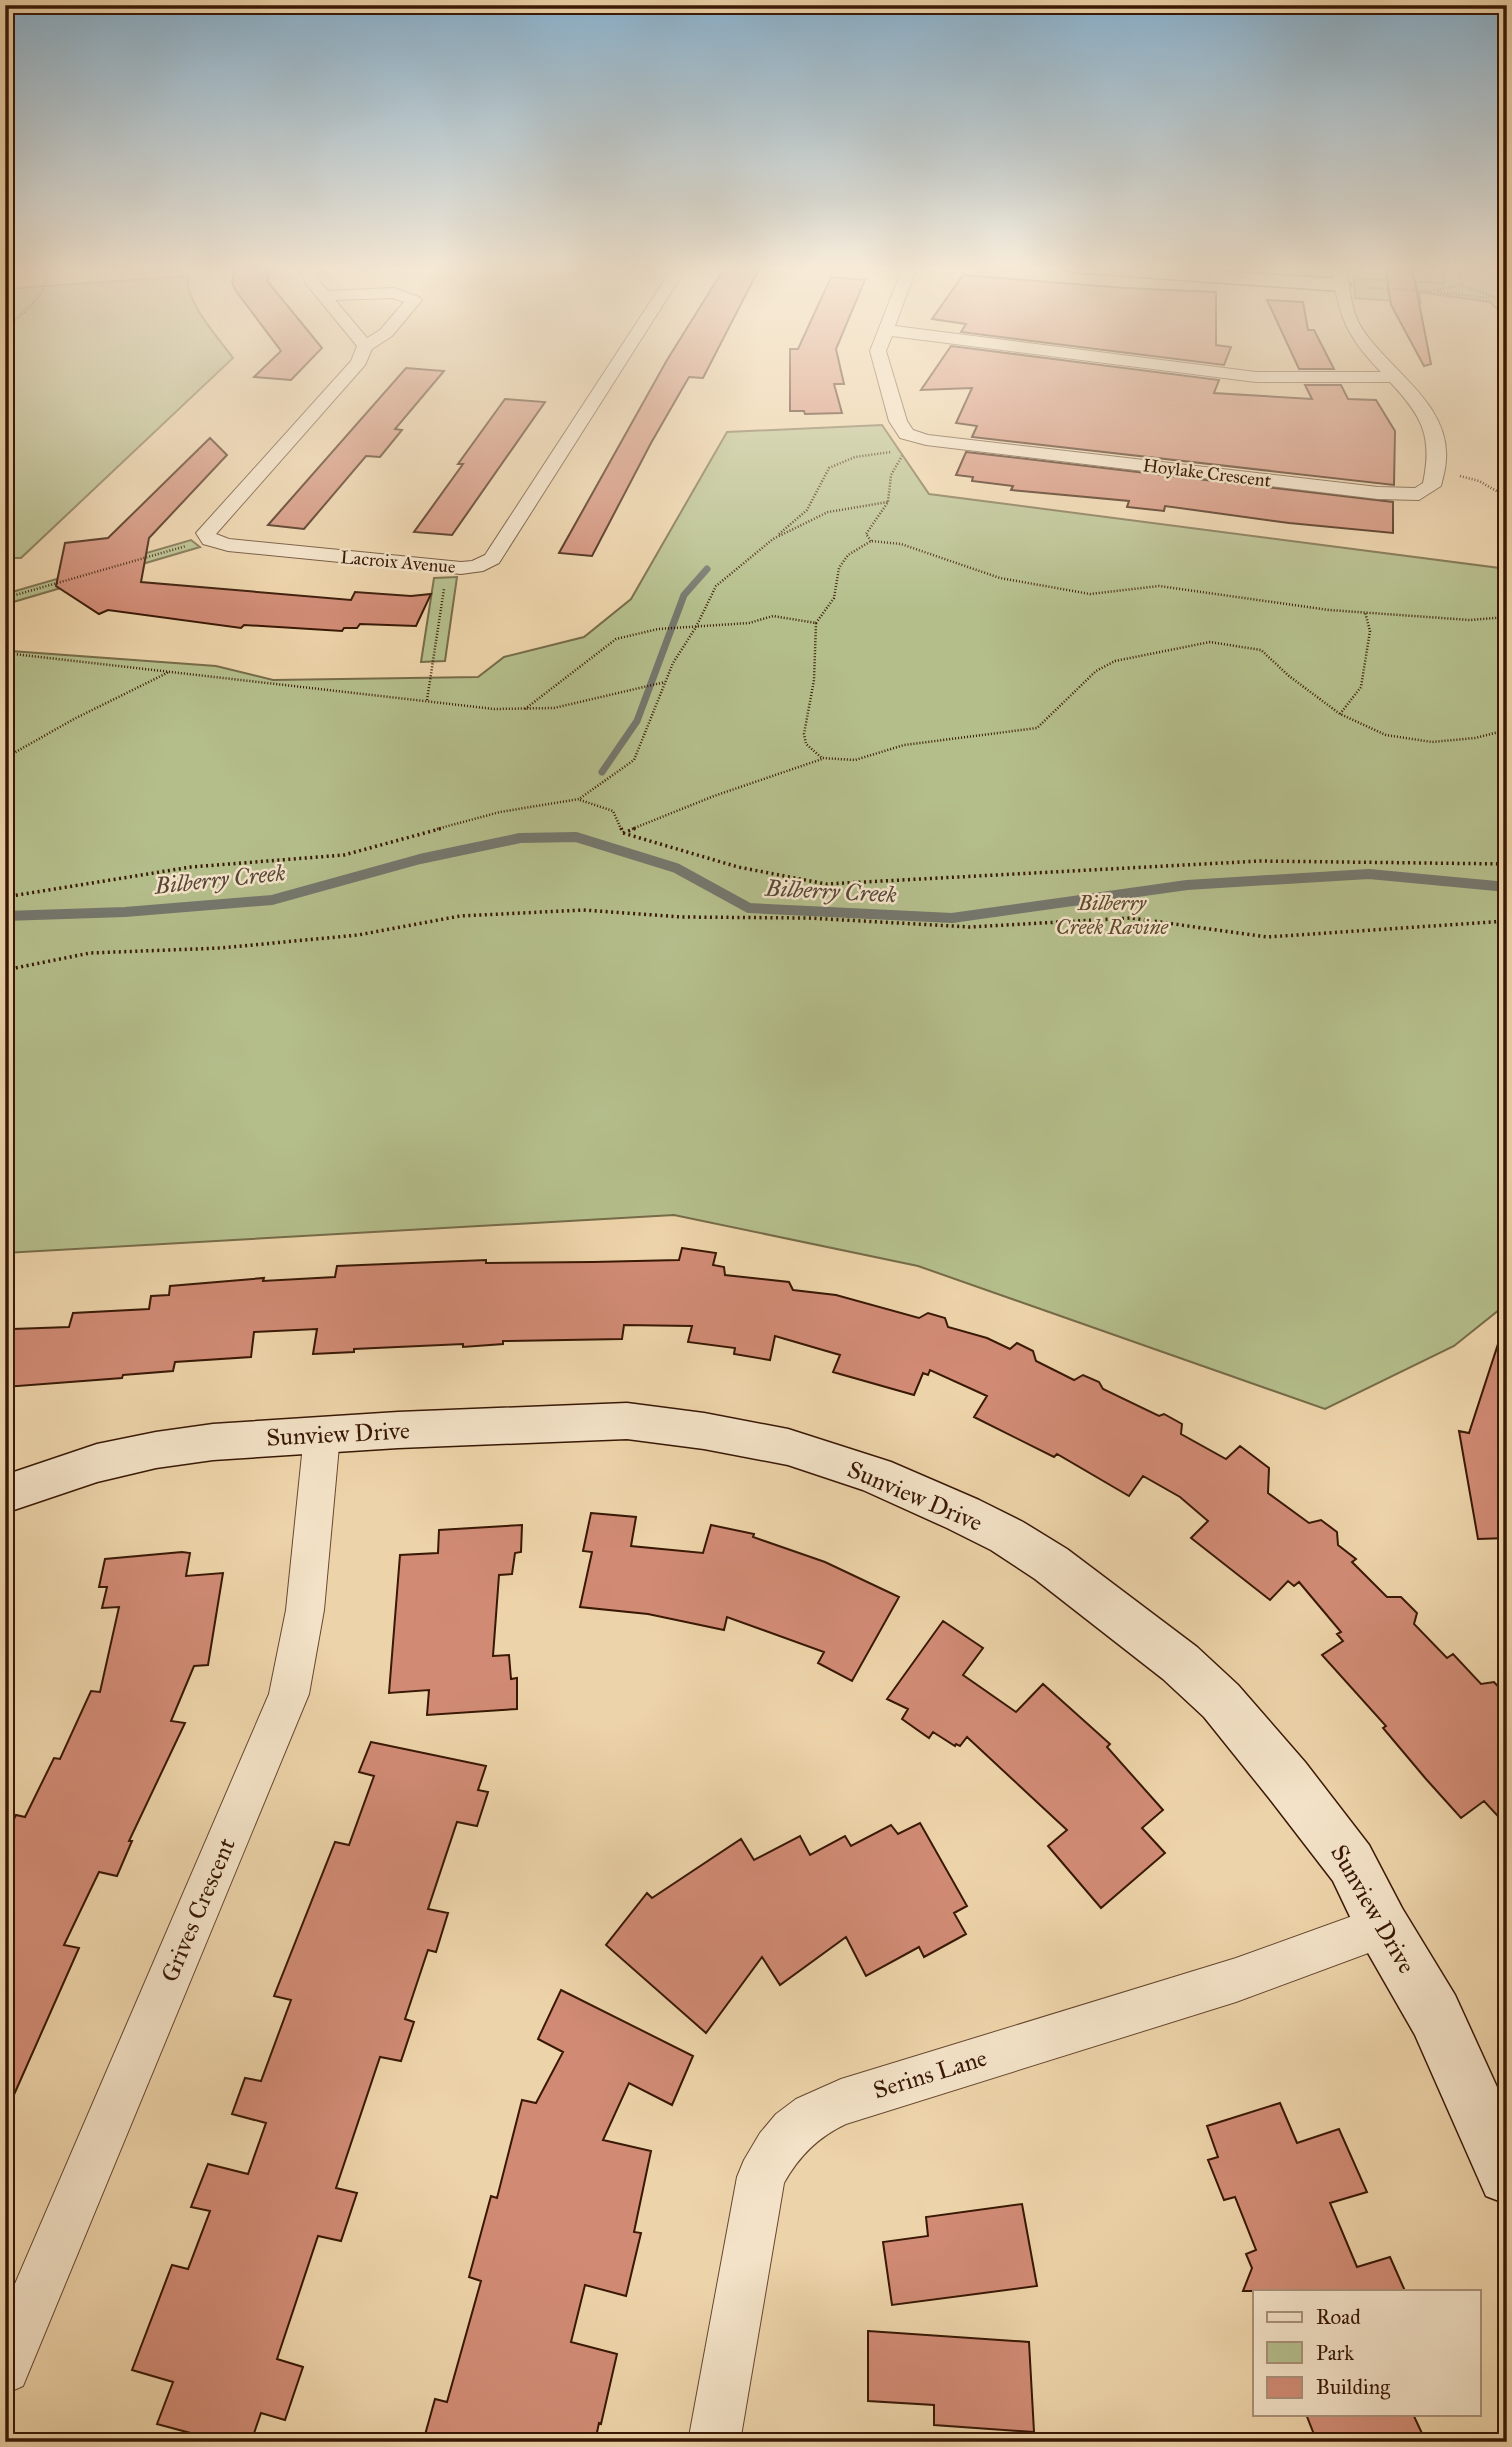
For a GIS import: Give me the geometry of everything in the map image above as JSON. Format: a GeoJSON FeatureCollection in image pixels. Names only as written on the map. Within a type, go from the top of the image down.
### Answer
{"type":"FeatureCollection","features":[{"type":"Feature","properties":{"kind":"street"},"geometry":{"type":"LineString","coordinates":[[210,540],[206,533],[211,526],[342,381]]}},
{"type":"Feature","properties":{"kind":"street","name":"Lacroix Avenue"},"geometry":{"type":"LineString","coordinates":[[210,540],[228,545],[448,567],[476,566],[492,559],[606,381]]}},
{"type":"Feature","properties":{"kind":"street"},"geometry":{"type":"LineString","coordinates":[[887,381],[898,421],[910,444]]}},
{"type":"Feature","properties":{"kind":"street"},"geometry":{"type":"LineString","coordinates":[[1397,381],[1432,421],[1438,444],[1438,469]]}},
{"type":"Feature","properties":{"kind":"street","name":"Hoylake Crescent"},"geometry":{"type":"LineString","coordinates":[[910,444],[1400,495],[1427,491],[1432,486],[1438,469]]}},
{"type":"Feature","properties":{"kind":"street","name":"Sunview Drive"},"geometry":{"type":"LineString","coordinates":[[5,1494],[97,1463],[156,1450],[214,1442],[322,1434],[627,1421],[704,1431],[788,1447],[875,1475],[963,1514],[1007,1536],[1051,1564],[1137,1628],[1221,1701],[1287,1780],[1351,1863],[1383,1927],[1435,2015],[1507,2175]]}},
{"type":"Feature","properties":{"kind":"street","name":"Grives Crescent"},"geometry":{"type":"LineString","coordinates":[[5,2368],[289,1694],[305,1610],[322,1434]]}},
{"type":"Feature","properties":{"kind":"street","name":"Serins Lane"},"geometry":{"type":"LineString","coordinates":[[714,2442],[761,2177],[780,2143],[808,2116],[841,2102],[1236,1980],[1383,1927]]}},
{"type":"Feature","properties":{"kind":"path"},"geometry":{"type":"LineString","coordinates":[[871,541],[866,534],[888,502],[891,475],[910,444]]}},
{"type":"Feature","properties":{"kind":"path"},"geometry":{"type":"LineString","coordinates":[[5,897],[191,867],[344,855],[500,812],[579,799],[634,760],[673,663],[696,627],[716,586],[807,510],[829,468],[855,457],[910,444]]}},
{"type":"Feature","properties":{"kind":"path"},"geometry":{"type":"LineString","coordinates":[[1438,469],[1479,481],[1507,496]]}},
{"type":"Feature","properties":{"kind":"path"},"geometry":{"type":"LineString","coordinates":[[773,539],[828,512],[888,502]]}},
{"type":"Feature","properties":{"kind":"path"},"geometry":{"type":"LineString","coordinates":[[5,598],[210,540]]}},
{"type":"Feature","properties":{"kind":"path"},"geometry":{"type":"LineString","coordinates":[[822,758],[806,744],[804,734],[814,680],[816,623],[834,598],[839,568],[848,555],[871,541],[901,544],[1000,578],[1090,594],[1159,586],[1329,610],[1470,620],[1507,617]]}},
{"type":"Feature","properties":{"kind":"path"},"geometry":{"type":"LineString","coordinates":[[427,699],[448,567]]}},
{"type":"Feature","properties":{"kind":"path"},"geometry":{"type":"LineString","coordinates":[[1340,714],[1361,687],[1370,631],[1365,612]]}},
{"type":"Feature","properties":{"kind":"path"},"geometry":{"type":"LineString","coordinates":[[525,709],[616,639],[657,629],[760,621],[773,616],[816,623]]}},
{"type":"Feature","properties":{"kind":"path"},"geometry":{"type":"LineString","coordinates":[[623,833],[714,796],[822,758],[855,760],[904,745],[1037,728],[1096,671],[1115,661],[1210,642],[1261,650],[1289,676],[1340,714],[1386,735],[1432,741],[1475,738],[1507,730]]}},
{"type":"Feature","properties":{"kind":"path"},"geometry":{"type":"LineString","coordinates":[[5,653],[427,699],[494,709],[554,708],[666,682]]}},
{"type":"Feature","properties":{"kind":"path"},"geometry":{"type":"LineString","coordinates":[[5,758],[74,719],[169,672]]}},
{"type":"Feature","properties":{"kind":"path"},"geometry":{"type":"LineString","coordinates":[[579,799],[613,811],[623,833],[738,867],[826,884],[1260,861],[1507,864]]}},
{"type":"Feature","properties":{"kind":"path"},"geometry":{"type":"LineString","coordinates":[[5,970],[90,953],[221,948],[358,935],[460,916],[583,910],[682,917],[807,918],[970,927],[1131,918],[1266,937],[1507,921]]}},
{"type":"Feature","properties":{"kind":"green space"},"geometry":{"type":"Polygon","coordinates":[[[5,381],[208,381],[21,558],[5,558],[5,381]]]}},
{"type":"Feature","properties":{"kind":"green space","name":"Bilberry Creek Ravine"},"geometry":{"type":"Polygon","coordinates":[[[882,425],[929,494],[1507,569],[1507,1308],[1499,1310],[1454,1346],[1325,1409],[918,1266],[674,1215],[5,1253],[5,638],[11,651],[216,666],[273,680],[478,677],[504,657],[584,637],[631,599],[727,432],[882,425]]]}},
{"type":"Feature","properties":{"kind":"green space"},"geometry":{"type":"Polygon","coordinates":[[[191,540],[200,547],[13,602],[5,594],[191,540]]]}},
{"type":"Feature","properties":{"kind":"green space"},"geometry":{"type":"Polygon","coordinates":[[[457,577],[445,661],[421,662],[434,578],[457,577]]]}},
{"type":"Feature","properties":{"kind":"building"},"geometry":{"type":"Polygon","coordinates":[[[394,381],[435,381],[395,429],[402,430],[380,457],[366,456],[304,529],[268,525],[394,381]]]}},
{"type":"Feature","properties":{"kind":"building"},"geometry":{"type":"Polygon","coordinates":[[[655,381],[687,381],[592,556],[559,553],[655,381]]]}},
{"type":"Feature","properties":{"kind":"building"},"geometry":{"type":"Polygon","coordinates":[[[790,381],[843,381],[844,384],[834,384],[842,413],[805,414],[804,411],[790,411],[790,381]]]}},
{"type":"Feature","properties":{"kind":"building"},"geometry":{"type":"Polygon","coordinates":[[[927,381],[1219,381],[1214,393],[1312,399],[1305,385],[1341,385],[1348,399],[1376,400],[1395,431],[1394,485],[972,437],[977,426],[956,423],[972,388],[921,390],[927,381]]]}},
{"type":"Feature","properties":{"kind":"building"},"geometry":{"type":"Polygon","coordinates":[[[505,399],[545,402],[452,535],[414,532],[463,464],[458,464],[505,399]]]}},
{"type":"Feature","properties":{"kind":"building"},"geometry":{"type":"Polygon","coordinates":[[[210,438],[227,455],[149,538],[141,582],[351,600],[355,592],[411,596],[431,594],[416,626],[360,624],[357,628],[344,628],[342,631],[244,625],[241,628],[108,610],[99,614],[56,586],[65,543],[108,538],[210,438]]]}},
{"type":"Feature","properties":{"kind":"building"},"geometry":{"type":"Polygon","coordinates":[[[966,452],[1393,502],[1393,533],[1289,523],[1165,506],[1164,511],[1127,507],[1129,501],[1011,490],[1013,486],[972,481],[973,477],[956,475],[966,452]]]}},
{"type":"Feature","properties":{"kind":"building"},"geometry":{"type":"Polygon","coordinates":[[[682,1248],[716,1253],[713,1265],[724,1267],[725,1275],[789,1282],[793,1290],[836,1295],[919,1318],[928,1313],[945,1318],[948,1327],[987,1338],[1010,1349],[1017,1343],[1033,1351],[1036,1361],[1074,1380],[1083,1375],[1099,1382],[1103,1389],[1159,1416],[1164,1414],[1182,1424],[1181,1434],[1226,1459],[1240,1446],[1269,1468],[1268,1493],[1309,1523],[1321,1520],[1337,1532],[1338,1545],[1356,1559],[1352,1562],[1387,1597],[1401,1597],[1417,1613],[1414,1624],[1447,1658],[1453,1654],[1481,1684],[1494,1682],[1506,1695],[1502,1720],[1507,1725],[1507,1826],[1484,1801],[1461,1818],[1426,1779],[1383,1728],[1386,1726],[1322,1655],[1343,1641],[1337,1634],[1341,1632],[1299,1582],[1294,1586],[1288,1581],[1270,1600],[1191,1538],[1208,1521],[1180,1497],[1143,1476],[1129,1496],[1057,1454],[1054,1457],[974,1417],[987,1396],[930,1370],[928,1375],[923,1373],[914,1395],[833,1372],[840,1355],[775,1336],[770,1360],[734,1354],[735,1348],[688,1342],[692,1326],[624,1325],[622,1339],[503,1341],[503,1344],[463,1347],[463,1344],[354,1349],[354,1352],[313,1354],[317,1329],[254,1332],[251,1357],[175,1362],[173,1371],[123,1375],[122,1378],[5,1387],[5,1338],[10,1337],[13,1329],[69,1327],[73,1313],[149,1309],[151,1296],[169,1295],[170,1286],[264,1278],[263,1281],[335,1277],[337,1266],[486,1260],[486,1263],[679,1260],[682,1248]]]}},
{"type":"Feature","properties":{"kind":"building"},"geometry":{"type":"Polygon","coordinates":[[[1501,1335],[1507,1336],[1507,1538],[1478,1539],[1459,1431],[1469,1433],[1501,1335]]]}},
{"type":"Feature","properties":{"kind":"building"},"geometry":{"type":"Polygon","coordinates":[[[591,1513],[636,1517],[631,1546],[703,1553],[711,1525],[754,1534],[753,1537],[825,1562],[899,1597],[852,1681],[818,1663],[824,1652],[727,1617],[724,1630],[648,1614],[580,1607],[592,1552],[583,1551],[591,1513]]]}},
{"type":"Feature","properties":{"kind":"building"},"geometry":{"type":"Polygon","coordinates":[[[522,1525],[521,1552],[515,1553],[512,1574],[499,1575],[493,1656],[509,1655],[511,1679],[517,1678],[517,1709],[427,1715],[429,1690],[389,1693],[400,1555],[438,1553],[439,1530],[522,1525]]]}},
{"type":"Feature","properties":{"kind":"building"},"geometry":{"type":"Polygon","coordinates":[[[190,1553],[186,1576],[223,1573],[208,1665],[194,1666],[171,1721],[185,1723],[129,1841],[132,1841],[117,1876],[99,1872],[64,1945],[79,1948],[5,2115],[5,1836],[16,1815],[25,1817],[54,1758],[60,1759],[91,1691],[100,1692],[119,1607],[102,1608],[107,1587],[99,1587],[105,1559],[190,1553]]]}},
{"type":"Feature","properties":{"kind":"building"},"geometry":{"type":"Polygon","coordinates":[[[943,1621],[983,1648],[963,1675],[1016,1712],[1043,1684],[1110,1744],[1107,1747],[1163,1810],[1142,1828],[1165,1853],[1101,1908],[1048,1846],[1067,1830],[967,1737],[960,1746],[955,1746],[933,1732],[929,1738],[902,1719],[908,1709],[887,1699],[943,1621]]]}},
{"type":"Feature","properties":{"kind":"building"},"geometry":{"type":"Polygon","coordinates":[[[371,1742],[486,1766],[478,1790],[488,1792],[477,1826],[457,1822],[428,1909],[448,1913],[436,1952],[428,1950],[405,2019],[414,2022],[401,2061],[380,2057],[336,2188],[357,2193],[341,2241],[318,2236],[277,2359],[303,2367],[285,2420],[261,2413],[251,2442],[224,2442],[157,2424],[173,2382],[132,2370],[172,2265],[188,2269],[210,2211],[191,2207],[208,2164],[248,2174],[266,2123],[232,2114],[245,2078],[261,2081],[291,2000],[274,1996],[335,1842],[349,1845],[374,1776],[359,1772],[371,1742]]]}},
{"type":"Feature","properties":{"kind":"building"},"geometry":{"type":"Polygon","coordinates":[[[920,1823],[967,1906],[954,1913],[966,1934],[924,1957],[919,1947],[866,1976],[846,1937],[780,1985],[762,1957],[706,2033],[606,1945],[647,1893],[652,1898],[741,1839],[754,1860],[800,1836],[810,1855],[845,1836],[851,1846],[891,1825],[898,1834],[920,1823]]]}},
{"type":"Feature","properties":{"kind":"building"},"geometry":{"type":"Polygon","coordinates":[[[561,1990],[693,2056],[672,2105],[629,2083],[603,2140],[651,2151],[634,2232],[641,2233],[626,2296],[585,2285],[571,2342],[617,2354],[601,2424],[599,2423],[595,2442],[423,2442],[435,2399],[447,2402],[481,2281],[469,2277],[491,2196],[497,2198],[522,2100],[536,2103],[563,2052],[538,2039],[561,1990]]]}},
{"type":"Feature","properties":{"kind":"building"},"geometry":{"type":"Polygon","coordinates":[[[1280,2103],[1297,2143],[1339,2129],[1367,2192],[1330,2203],[1357,2267],[1390,2257],[1405,2290],[1243,2291],[1252,2268],[1246,2254],[1256,2250],[1235,2197],[1224,2200],[1208,2160],[1218,2157],[1207,2126],[1280,2103]]]}},
{"type":"Feature","properties":{"kind":"building"},"geometry":{"type":"Polygon","coordinates":[[[1022,2204],[1037,2286],[892,2305],[883,2242],[928,2236],[926,2217],[1022,2204]]]}},
{"type":"Feature","properties":{"kind":"building"},"geometry":{"type":"Polygon","coordinates":[[[868,2331],[1029,2342],[1034,2432],[934,2425],[934,2405],[868,2401],[868,2331]]]}},
{"type":"Feature","properties":{"kind":"building"},"geometry":{"type":"Polygon","coordinates":[[[1307,2416],[1414,2416],[1426,2442],[1317,2442],[1307,2416]]]}},
{"type":"Feature","properties":{"kind":"waterway"},"geometry":{"type":"LineString","coordinates":[[602,772],[637,721],[684,595],[707,569]]}},
{"type":"Feature","properties":{"kind":"waterway","name":"Bilberry Creek"},"geometry":{"type":"LineString","coordinates":[[5,916],[125,912],[272,900],[420,859],[520,838],[576,837],[676,868],[749,908],[952,918],[1187,885],[1369,874],[1507,887]]}}]}
